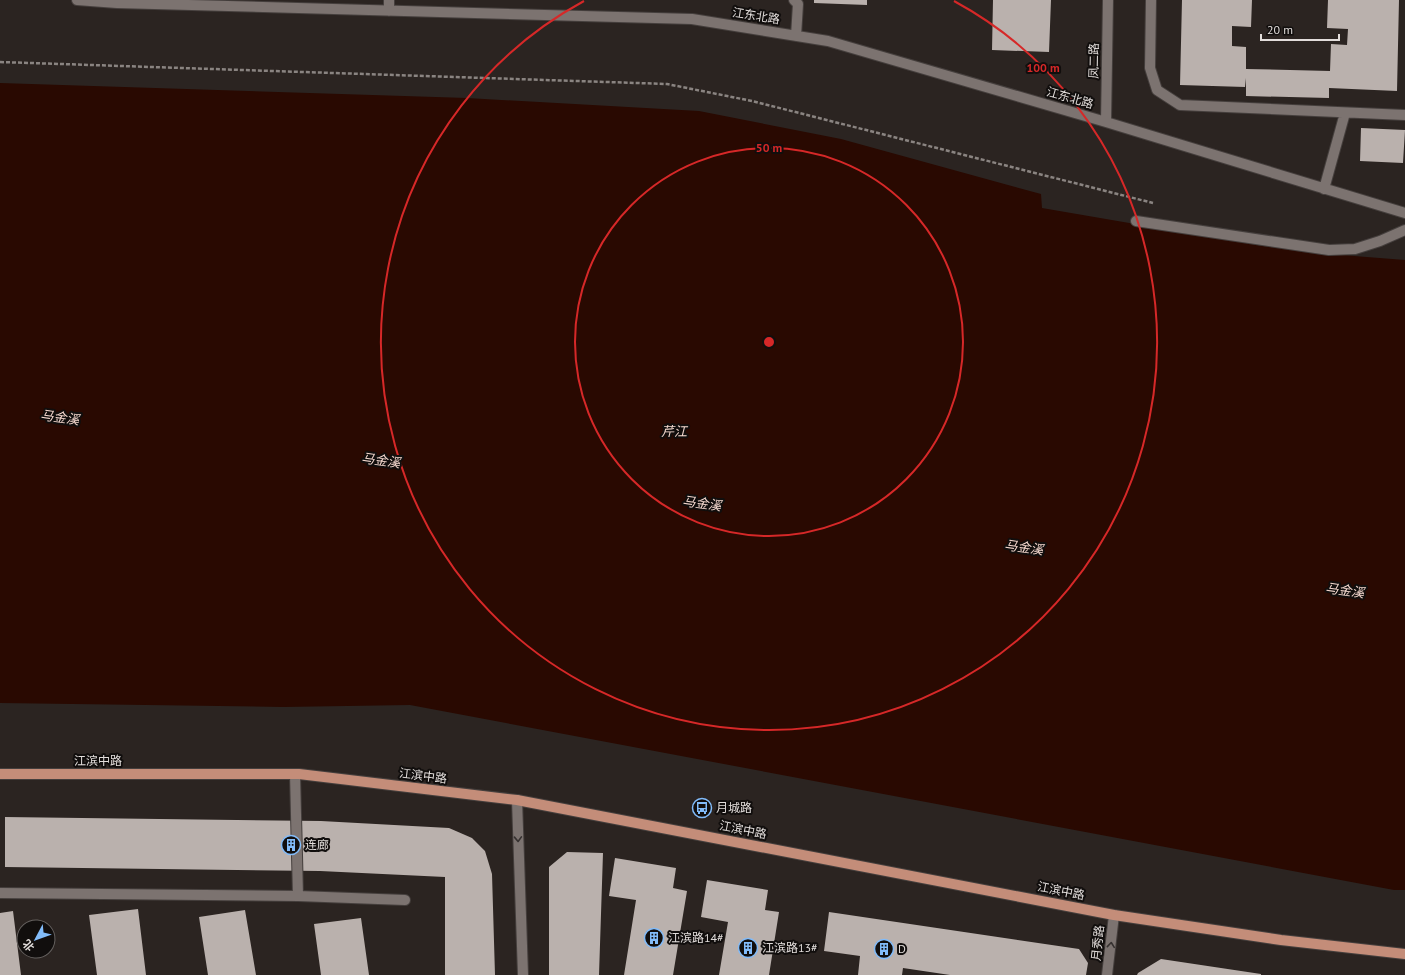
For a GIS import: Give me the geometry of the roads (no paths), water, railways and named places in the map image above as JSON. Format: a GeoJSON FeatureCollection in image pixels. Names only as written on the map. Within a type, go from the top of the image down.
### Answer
{"type":"FeatureCollection","features":[{"type":"Feature","properties":{"kind":"main road","name":"江滨中路"},"geometry":{"type":"LineString","coordinates":[[0,774],[295,774],[517,800],[1114,915],[1281,940],[1405,954]]}},
{"type":"Feature","properties":{"kind":"street","name":"江东北路"},"geometry":{"type":"LineString","coordinates":[[77,0],[117,3],[330,4],[389,11],[692,19],[828,41],[1106,122],[1405,213]]}},
{"type":"Feature","properties":{"kind":"street"},"geometry":{"type":"LineString","coordinates":[[389,0],[389,11]]}},
{"type":"Feature","properties":{"kind":"street"},"geometry":{"type":"LineString","coordinates":[[794,0],[798,4],[796,36]]}},
{"type":"Feature","properties":{"kind":"street","name":"凤二路"},"geometry":{"type":"LineString","coordinates":[[1106,122],[1108,0]]}},
{"type":"Feature","properties":{"kind":"street"},"geometry":{"type":"LineString","coordinates":[[1151,0],[1150,68],[1157,90],[1180,105],[1405,115]]}},
{"type":"Feature","properties":{"kind":"street"},"geometry":{"type":"LineString","coordinates":[[1324,188],[1345,112]]}},
{"type":"Feature","properties":{"kind":"street"},"geometry":{"type":"LineString","coordinates":[[1136,221],[1329,250],[1355,249],[1380,241],[1405,230]]}},
{"type":"Feature","properties":{"kind":"street"},"geometry":{"type":"LineString","coordinates":[[295,774],[298,896]]}},
{"type":"Feature","properties":{"kind":"street"},"geometry":{"type":"LineString","coordinates":[[517,800],[523,975]]}},
{"type":"Feature","properties":{"kind":"street"},"geometry":{"type":"LineString","coordinates":[[0,893],[298,896],[405,900]]}},
{"type":"Feature","properties":{"kind":"street","name":"月秀路"},"geometry":{"type":"LineString","coordinates":[[1107,975],[1114,915]]}},
{"type":"Feature","properties":{"kind":"water","name":"芹江"},"geometry":{"type":"Polygon","coordinates":[[[0,83],[467,98],[699,111],[841,139],[1041,194],[1042,208],[1263,246],[1405,260],[1405,890],[1394,890],[410,705],[283,707],[0,703],[0,83]]]}},
{"type":"Feature","properties":{"kind":"place","name":"月城路"},"geometry":{"type":"Point","coordinates":[702,808]}},
{"type":"Feature","properties":{"kind":"place","name":"连廊"},"geometry":{"type":"Point","coordinates":[291,845]}},
{"type":"Feature","properties":{"kind":"place","name":"江滨路14#"},"geometry":{"type":"Point","coordinates":[654,938]}},
{"type":"Feature","properties":{"kind":"place","name":"江滨路13#"},"geometry":{"type":"Point","coordinates":[748,948]}},
{"type":"Feature","properties":{"kind":"place","name":"D"},"geometry":{"type":"Point","coordinates":[884,949]}},
{"type":"Feature","properties":{"kind":"water label","name":"马金溪"},"geometry":{"type":"Point","coordinates":[60,417]}},
{"type":"Feature","properties":{"kind":"water label","name":"马金溪"},"geometry":{"type":"Point","coordinates":[381,460]}},
{"type":"Feature","properties":{"kind":"water label","name":"马金溪"},"geometry":{"type":"Point","coordinates":[702,503]}},
{"type":"Feature","properties":{"kind":"water label","name":"马金溪"},"geometry":{"type":"Point","coordinates":[1024,547]}},
{"type":"Feature","properties":{"kind":"water label","name":"马金溪"},"geometry":{"type":"Point","coordinates":[1345,590]}}]}
